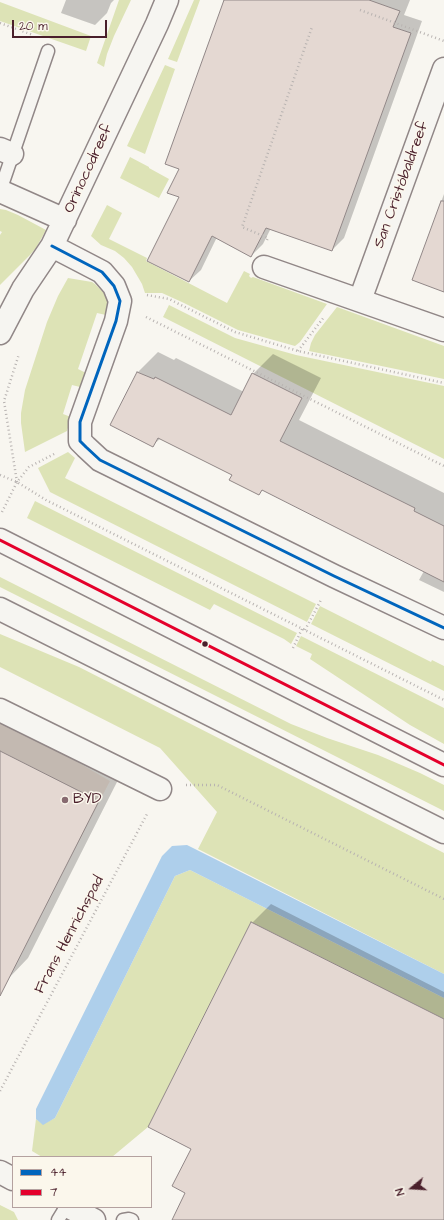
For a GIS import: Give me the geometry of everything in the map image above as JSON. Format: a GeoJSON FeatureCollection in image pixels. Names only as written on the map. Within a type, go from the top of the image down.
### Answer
{"type":"FeatureCollection","features":[{"type":"Feature","properties":{"kind":"street","name":"Orinocodreef"},"geometry":{"type":"LineString","coordinates":[[0,333],[23,289],[52,246],[167,0]]}},
{"type":"Feature","properties":{"kind":"street","name":"San Cristóbaldreef"},"geometry":{"type":"LineString","coordinates":[[351,297],[444,69]]}},
{"type":"Feature","properties":{"kind":"street"},"geometry":{"type":"LineString","coordinates":[[0,191],[65,220]]}},
{"type":"Feature","properties":{"kind":"street"},"geometry":{"type":"LineString","coordinates":[[52,246],[102,272],[114,286],[129,299],[116,321],[80,422],[80,440],[86,447],[100,460],[334,576],[444,628]]}},
{"type":"Feature","properties":{"kind":"street"},"geometry":{"type":"LineString","coordinates":[[264,267],[444,330]]}},
{"type":"Feature","properties":{"kind":"street"},"geometry":{"type":"LineString","coordinates":[[0,540],[444,765]]}},
{"type":"Feature","properties":{"kind":"street"},"geometry":{"type":"LineString","coordinates":[[0,609],[444,832]]}},
{"type":"Feature","properties":{"kind":"street"},"geometry":{"type":"LineString","coordinates":[[0,710],[160,789]]}},
{"type":"Feature","properties":{"kind":"street"},"geometry":{"type":"LineString","coordinates":[[0,1172],[12,1178]]}},
{"type":"Feature","properties":{"kind":"street"},"geometry":{"type":"LineString","coordinates":[[71,1208],[94,1220]]}},
{"type":"Feature","properties":{"kind":"lane"},"geometry":{"type":"LineString","coordinates":[[0,191],[6,152],[48,52]]}},
{"type":"Feature","properties":{"kind":"lane"},"geometry":{"type":"LineString","coordinates":[[58,1220],[65,1208]]}},
{"type":"Feature","properties":{"kind":"lane"},"geometry":{"type":"LineString","coordinates":[[123,1220],[132,1220]]}},
{"type":"Feature","properties":{"kind":"path"},"geometry":{"type":"LineString","coordinates":[[360,10],[444,41]]}},
{"type":"Feature","properties":{"kind":"path"},"geometry":{"type":"LineString","coordinates":[[0,23],[51,42],[48,52]]}},
{"type":"Feature","properties":{"kind":"path"},"geometry":{"type":"LineString","coordinates":[[264,267],[257,262],[268,238],[242,227],[312,27]]}},
{"type":"Feature","properties":{"kind":"path"},"geometry":{"type":"LineString","coordinates":[[444,383],[298,351],[235,332],[169,299],[143,295],[129,299],[142,315],[444,466]]}},
{"type":"Feature","properties":{"kind":"path"},"geometry":{"type":"LineString","coordinates":[[298,351],[351,297]]}},
{"type":"Feature","properties":{"kind":"path"},"geometry":{"type":"LineString","coordinates":[[17,482],[4,401],[20,350]]}},
{"type":"Feature","properties":{"kind":"path"},"geometry":{"type":"LineString","coordinates":[[0,516],[17,482],[29,467],[80,440]]}},
{"type":"Feature","properties":{"kind":"path"},"geometry":{"type":"LineString","coordinates":[[0,475],[17,482],[46,500],[444,700]]}},
{"type":"Feature","properties":{"kind":"path"},"geometry":{"type":"LineString","coordinates":[[293,648],[334,576]]}},
{"type":"Feature","properties":{"kind":"path"},"geometry":{"type":"LineString","coordinates":[[160,789],[184,785],[217,785],[444,899]]}},
{"type":"Feature","properties":{"kind":"path","name":"Frans Henrichspad"},"geometry":{"type":"LineString","coordinates":[[0,1091],[160,789]]}},
{"type":"Feature","properties":{"kind":"shaded area"},"geometry":{"type":"Polygon","coordinates":[[[0,717],[110,781],[0,995],[0,717]]]}},
{"type":"Feature","properties":{"kind":"green space"},"geometry":{"type":"Polygon","coordinates":[[[119,0],[131,0],[114,36],[104,67],[97,63],[119,0]]]}},
{"type":"Feature","properties":{"kind":"green space"},"geometry":{"type":"Polygon","coordinates":[[[194,0],[200,0],[177,62],[168,59],[194,0]]]}},
{"type":"Feature","properties":{"kind":"green space"},"geometry":{"type":"Polygon","coordinates":[[[0,2],[91,36],[86,51],[0,21],[0,2]]]}},
{"type":"Feature","properties":{"kind":"green space"},"geometry":{"type":"Polygon","coordinates":[[[165,65],[175,69],[145,154],[127,146],[165,65]]]}},
{"type":"Feature","properties":{"kind":"green space"},"geometry":{"type":"Polygon","coordinates":[[[130,157],[169,179],[159,198],[120,178],[130,157]]]}},
{"type":"Feature","properties":{"kind":"green space"},"geometry":{"type":"Polygon","coordinates":[[[107,205],[122,213],[109,239],[147,258],[146,261],[227,303],[244,271],[250,274],[249,276],[251,278],[253,277],[327,304],[300,342],[295,346],[238,330],[162,293],[145,293],[142,284],[132,267],[124,258],[115,251],[101,245],[91,236],[107,205]]]}},
{"type":"Feature","properties":{"kind":"green space"},"geometry":{"type":"Polygon","coordinates":[[[0,209],[18,215],[46,230],[36,248],[0,285],[0,235],[2,232],[0,231],[0,209]]]}},
{"type":"Feature","properties":{"kind":"green space"},"geometry":{"type":"Polygon","coordinates":[[[68,278],[92,282],[95,284],[105,294],[108,301],[108,311],[106,315],[97,313],[78,369],[86,373],[82,386],[72,385],[63,414],[71,417],[67,431],[25,452],[21,413],[25,390],[47,322],[58,296],[68,278]]]}},
{"type":"Feature","properties":{"kind":"green space"},"geometry":{"type":"Polygon","coordinates":[[[169,305],[235,338],[296,355],[444,386],[444,459],[163,317],[169,305]]]}},
{"type":"Feature","properties":{"kind":"green space"},"geometry":{"type":"Polygon","coordinates":[[[337,307],[444,346],[444,379],[309,351],[315,335],[337,307]]]}},
{"type":"Feature","properties":{"kind":"green space"},"geometry":{"type":"Polygon","coordinates":[[[68,452],[75,458],[65,478],[316,604],[307,622],[50,492],[38,468],[68,452]]]}},
{"type":"Feature","properties":{"kind":"green space"},"geometry":{"type":"Polygon","coordinates":[[[35,501],[297,633],[291,644],[284,639],[214,604],[210,610],[27,518],[35,501]]]}},
{"type":"Feature","properties":{"kind":"green space"},"geometry":{"type":"Polygon","coordinates":[[[0,577],[291,724],[378,755],[444,785],[444,811],[0,587],[0,577]]]}},
{"type":"Feature","properties":{"kind":"green space"},"geometry":{"type":"Polygon","coordinates":[[[320,606],[431,662],[432,660],[444,666],[444,691],[311,624],[320,606]]]}},
{"type":"Feature","properties":{"kind":"green space"},"geometry":{"type":"Polygon","coordinates":[[[0,634],[79,667],[444,853],[444,974],[198,849],[217,812],[160,748],[0,667],[0,634]]]}},
{"type":"Feature","properties":{"kind":"green space"},"geometry":{"type":"Polygon","coordinates":[[[301,636],[444,708],[444,744],[410,725],[310,659],[312,654],[296,646],[301,636]]]}},
{"type":"Feature","properties":{"kind":"green space"},"geometry":{"type":"Polygon","coordinates":[[[190,870],[444,998],[444,1019],[251,922],[148,1127],[113,1156],[40,1156],[32,1151],[36,1119],[43,1124],[55,1118],[175,876],[190,870]]]}},
{"type":"Feature","properties":{"kind":"green space"},"geometry":{"type":"Polygon","coordinates":[[[0,1205],[14,1212],[18,1220],[0,1220],[0,1205]]]}},
{"type":"Feature","properties":{"kind":"water"},"geometry":{"type":"Polygon","coordinates":[[[187,845],[444,974],[444,998],[190,870],[175,876],[55,1118],[43,1125],[36,1119],[36,1109],[162,856],[172,846],[187,845]]]}},
{"type":"Feature","properties":{"kind":"building"},"geometry":{"type":"Polygon","coordinates":[[[224,0],[369,0],[400,11],[393,27],[411,33],[332,251],[266,228],[251,257],[212,236],[189,282],[147,261],[179,197],[167,193],[179,169],[165,164],[224,0]]]}},
{"type":"Feature","properties":{"kind":"building"},"geometry":{"type":"Polygon","coordinates":[[[441,201],[444,201],[444,292],[412,280],[441,201]]]}},
{"type":"Feature","properties":{"kind":"building"},"geometry":{"type":"Polygon","coordinates":[[[137,372],[154,379],[155,377],[231,415],[252,373],[302,398],[280,441],[415,508],[414,511],[444,526],[444,582],[262,490],[259,495],[229,480],[232,475],[158,438],[153,447],[110,425],[137,372]]]}},
{"type":"Feature","properties":{"kind":"building"},"geometry":{"type":"Polygon","coordinates":[[[0,751],[99,801],[0,996],[0,751]]]}},
{"type":"Feature","properties":{"kind":"building"},"geometry":{"type":"Polygon","coordinates":[[[251,922],[444,1019],[444,1220],[172,1220],[185,1193],[172,1186],[191,1149],[148,1127],[251,922]]]}},
{"type":"Feature","properties":{"kind":"transit line","name":"44"},"geometry":{"type":"LineString","coordinates":[[52,246],[102,272],[114,286],[120,301],[116,321],[80,422],[80,441],[86,447],[100,460],[334,576],[444,628]]}},
{"type":"Feature","properties":{"kind":"transit line","name":"7"},"geometry":{"type":"LineString","coordinates":[[0,540],[444,765]]}},
{"type":"Feature","properties":{"kind":"place","name":"BYD"},"geometry":{"type":"Point","coordinates":[65,800]}}]}
